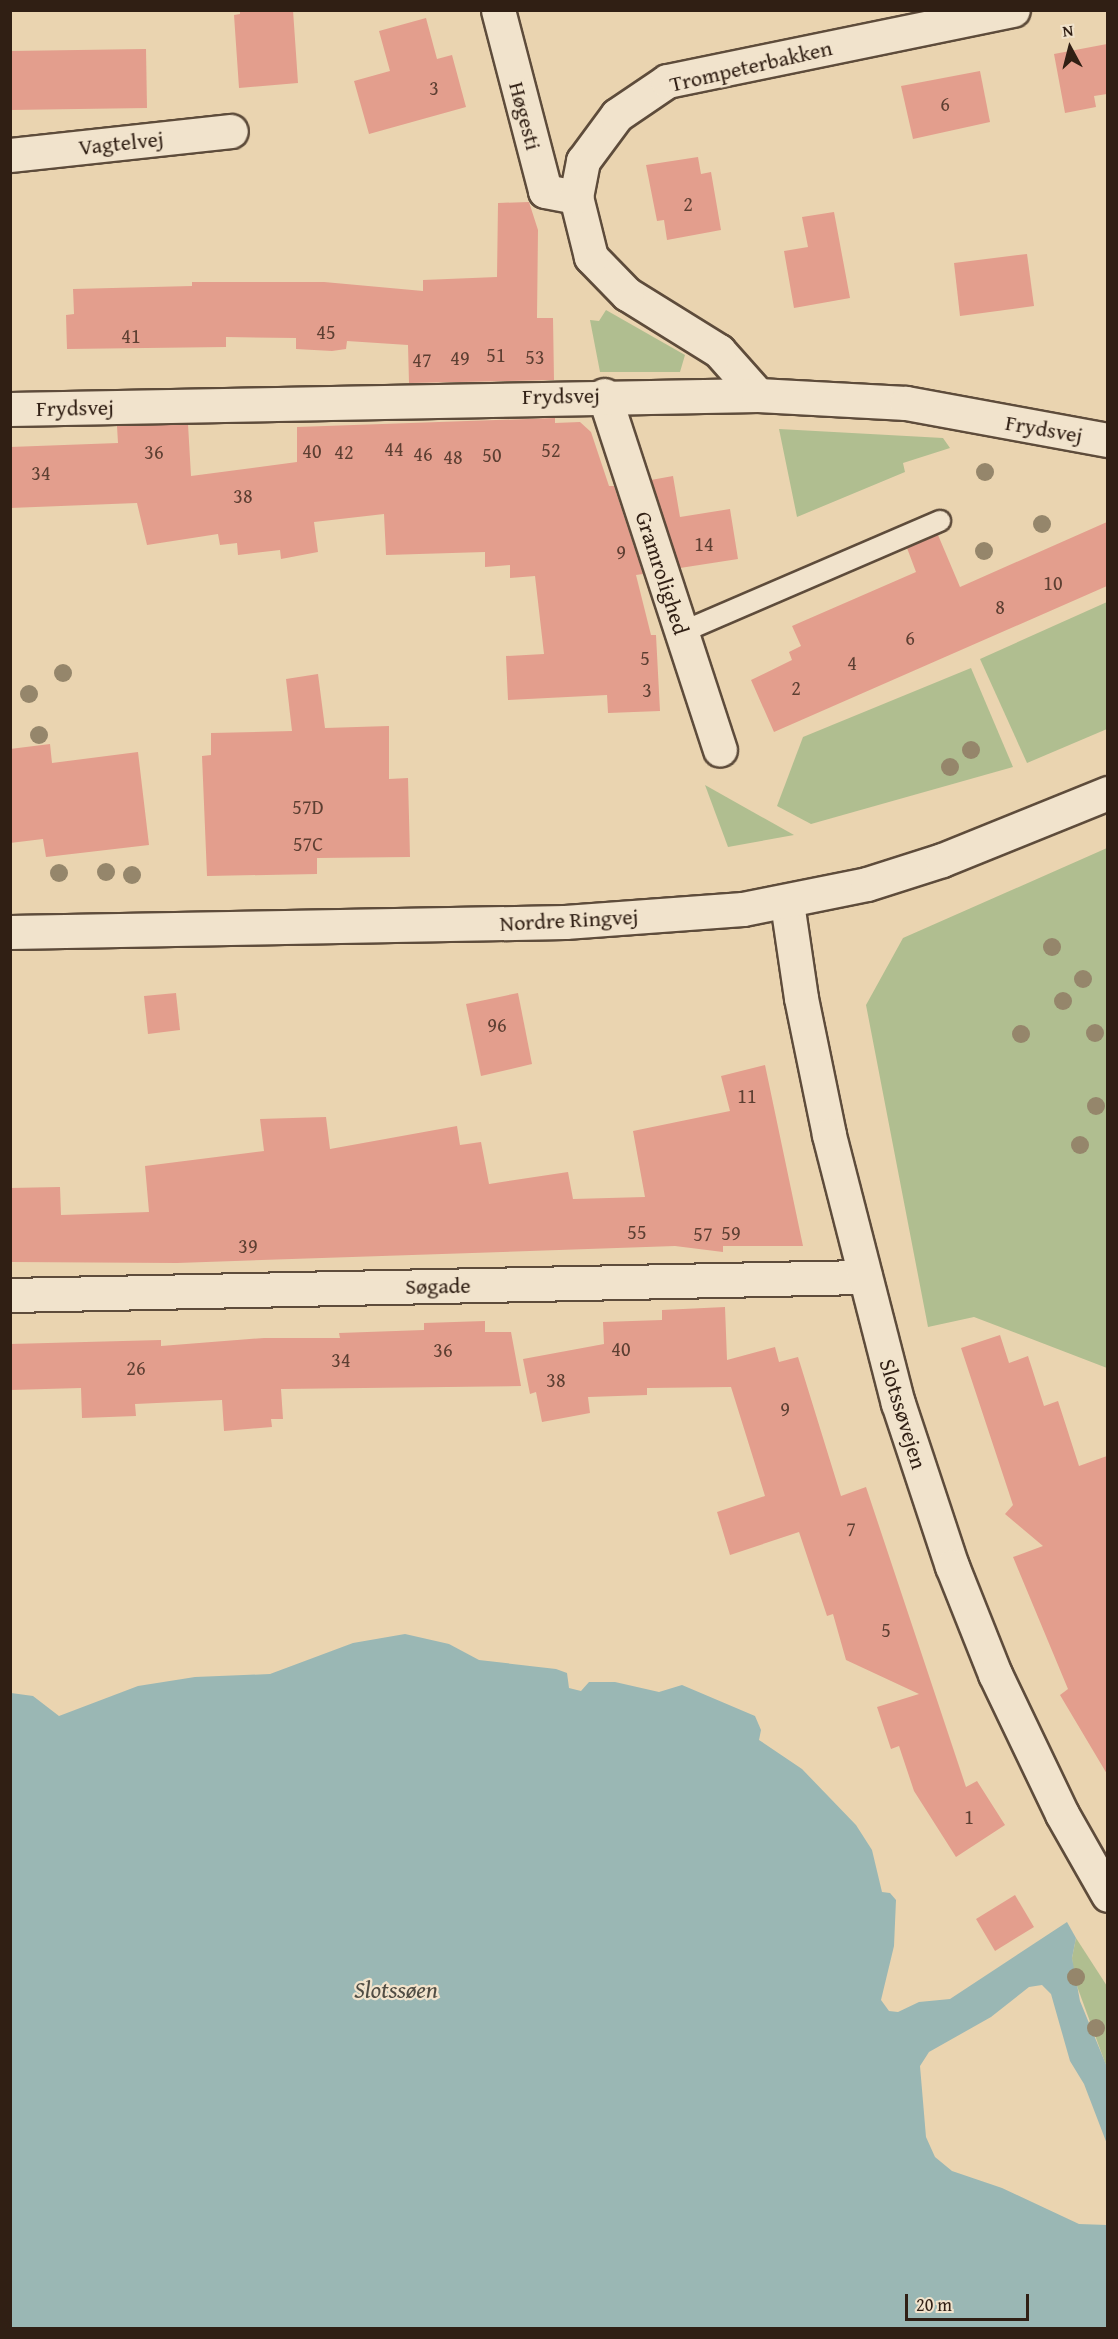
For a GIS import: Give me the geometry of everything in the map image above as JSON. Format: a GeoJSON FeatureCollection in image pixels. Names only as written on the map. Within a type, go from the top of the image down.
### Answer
{"type":"FeatureCollection","features":[{"type":"Feature","properties":{"kind":"street","name":"Høgesti"},"geometry":{"type":"LineString","coordinates":[[498,10],[545,191],[576,197]]}},
{"type":"Feature","properties":{"kind":"street","name":"Trompeterbakken"},"geometry":{"type":"LineString","coordinates":[[758,395],[719,351],[627,294],[591,257],[576,197],[583,161],[617,115],[667,81],[1014,10]]}},
{"type":"Feature","properties":{"kind":"street","name":"Vagtelvej"},"geometry":{"type":"LineString","coordinates":[[10,155],[231,131]]}},
{"type":"Feature","properties":{"kind":"street","name":"Frydsvej"},"geometry":{"type":"LineString","coordinates":[[10,409],[604,395],[758,395],[906,403],[1107,440]]}},
{"type":"Feature","properties":{"kind":"street","name":"Gramrolighed"},"geometry":{"type":"LineString","coordinates":[[604,395],[720,750]]}},
{"type":"Feature","properties":{"kind":"street","name":"Nordre Ringvej"},"geometry":{"type":"LineString","coordinates":[[10,932],[565,922],[787,903],[862,886],[942,860],[1107,793]]}},
{"type":"Feature","properties":{"kind":"street","name":"Slotssøvejen"},"geometry":{"type":"LineString","coordinates":[[787,903],[801,998],[829,1135],[898,1403],[956,1577],[1000,1684],[1062,1814],[1107,1895]]}},
{"type":"Feature","properties":{"kind":"street","name":"Søgade"},"geometry":{"type":"LineString","coordinates":[[10,1295],[865,1277]]}},
{"type":"Feature","properties":{"kind":"lane"},"geometry":{"type":"LineString","coordinates":[[682,632],[940,521]]}},
{"type":"Feature","properties":{"kind":"green space"},"geometry":{"type":"Polygon","coordinates":[[[606,310],[685,355],[680,372],[600,372],[590,320],[599,321],[606,310]]]}},
{"type":"Feature","properties":{"kind":"green space"},"geometry":{"type":"Polygon","coordinates":[[[779,429],[943,438],[950,448],[903,463],[905,472],[797,517],[779,429]]]}},
{"type":"Feature","properties":{"kind":"green space"},"geometry":{"type":"Polygon","coordinates":[[[1107,602],[1107,729],[1027,763],[980,659],[1107,602]]]}},
{"type":"Feature","properties":{"kind":"green space"},"geometry":{"type":"Polygon","coordinates":[[[971,668],[1013,767],[811,824],[777,806],[803,737],[971,668]]]}},
{"type":"Feature","properties":{"kind":"green space"},"geometry":{"type":"Polygon","coordinates":[[[705,785],[794,835],[728,847],[705,785]]]}},
{"type":"Feature","properties":{"kind":"green space"},"geometry":{"type":"Polygon","coordinates":[[[1107,848],[1107,1368],[974,1317],[928,1327],[866,1005],[903,938],[1107,848]]]}},
{"type":"Feature","properties":{"kind":"green space"},"geometry":{"type":"Polygon","coordinates":[[[1076,1938],[1107,1986],[1107,2068],[1074,1978],[1072,1958],[1076,1938]]]}},
{"type":"Feature","properties":{"kind":"water","name":"Slotssøen"},"geometry":{"type":"Polygon","coordinates":[[[405,1634],[449,1644],[479,1660],[556,1669],[567,1673],[569,1688],[581,1691],[589,1682],[615,1682],[659,1692],[682,1685],[755,1716],[761,1730],[759,1740],[802,1769],[856,1825],[872,1850],[882,1892],[890,1893],[896,1900],[894,1946],[881,2000],[889,2011],[898,2012],[919,2002],[950,1999],[1067,1922],[1076,1938],[1072,1958],[1080,2001],[1107,2067],[1107,2144],[1084,2084],[1070,2061],[1051,1994],[1042,1985],[1029,1987],[991,2017],[929,2052],[920,2066],[926,2137],[935,2157],[952,2171],[1002,2188],[1079,2224],[1107,2225],[1107,2328],[11,2328],[11,1693],[33,1696],[59,1716],[138,1686],[195,1677],[270,1674],[353,1643],[405,1634]]]}},
{"type":"Feature","properties":{"kind":"building"},"geometry":{"type":"Polygon","coordinates":[[[240,10],[293,10],[298,83],[239,88],[234,15],[240,14],[240,10]]]}},
{"type":"Feature","properties":{"kind":"building"},"geometry":{"type":"Polygon","coordinates":[[[426,18],[437,59],[452,55],[466,107],[369,134],[354,81],[390,71],[379,31],[426,18]]]}},
{"type":"Feature","properties":{"kind":"building"},"geometry":{"type":"Polygon","coordinates":[[[1107,44],[1107,94],[1094,96],[1096,107],[1065,113],[1054,54],[1107,44]]]}},
{"type":"Feature","properties":{"kind":"building"},"geometry":{"type":"Polygon","coordinates":[[[146,49],[147,108],[10,110],[10,51],[146,49]]]}},
{"type":"Feature","properties":{"kind":"building"},"geometry":{"type":"Polygon","coordinates":[[[980,71],[990,122],[913,139],[901,86],[980,71]]]}},
{"type":"Feature","properties":{"kind":"building"},"geometry":{"type":"Polygon","coordinates":[[[698,157],[701,174],[711,172],[721,230],[667,240],[664,220],[657,221],[646,165],[698,157]]]}},
{"type":"Feature","properties":{"kind":"building"},"geometry":{"type":"Polygon","coordinates":[[[529,202],[538,230],[537,318],[553,318],[554,380],[409,383],[408,345],[347,341],[346,349],[332,351],[296,349],[296,338],[226,337],[226,347],[67,349],[66,315],[74,314],[73,289],[192,286],[192,282],[324,282],[423,291],[423,280],[497,277],[498,203],[529,202]]]}},
{"type":"Feature","properties":{"kind":"building"},"geometry":{"type":"Polygon","coordinates":[[[834,212],[850,298],[794,308],[784,251],[808,247],[802,217],[834,212]]]}},
{"type":"Feature","properties":{"kind":"building"},"geometry":{"type":"Polygon","coordinates":[[[1027,254],[1034,306],[960,316],[954,263],[1027,254]]]}},
{"type":"Feature","properties":{"kind":"building"},"geometry":{"type":"Polygon","coordinates":[[[555,418],[555,423],[580,422],[591,432],[609,486],[614,486],[643,574],[636,575],[651,635],[656,635],[660,711],[608,713],[607,695],[508,700],[506,656],[544,654],[535,576],[510,578],[510,565],[485,567],[485,552],[386,555],[384,514],[314,522],[318,552],[281,559],[280,550],[238,555],[237,543],[220,545],[218,534],[147,545],[137,503],[10,508],[10,447],[118,443],[117,426],[188,424],[191,476],[297,462],[297,427],[555,418]]]}},
{"type":"Feature","properties":{"kind":"building"},"geometry":{"type":"Polygon","coordinates":[[[673,476],[680,517],[730,509],[738,559],[680,568],[651,480],[673,476]]]}},
{"type":"Feature","properties":{"kind":"building"},"geometry":{"type":"Polygon","coordinates":[[[1107,522],[1107,586],[774,732],[751,680],[792,660],[789,652],[801,646],[792,626],[916,572],[907,548],[938,535],[960,587],[1107,522]]]}},
{"type":"Feature","properties":{"kind":"building"},"geometry":{"type":"Polygon","coordinates":[[[318,674],[325,728],[389,726],[389,779],[408,778],[410,857],[317,858],[317,874],[207,876],[202,756],[211,755],[211,733],[292,731],[286,679],[318,674]]]}},
{"type":"Feature","properties":{"kind":"building"},"geometry":{"type":"Polygon","coordinates":[[[50,744],[52,763],[138,752],[149,845],[46,857],[43,839],[10,843],[10,749],[50,744]]]}},
{"type":"Feature","properties":{"kind":"building"},"geometry":{"type":"Polygon","coordinates":[[[176,993],[180,1030],[148,1034],[144,996],[176,993]]]}},
{"type":"Feature","properties":{"kind":"building"},"geometry":{"type":"Polygon","coordinates":[[[518,993],[532,1064],[481,1076],[466,1004],[518,993]]]}},
{"type":"Feature","properties":{"kind":"building"},"geometry":{"type":"Polygon","coordinates":[[[765,1065],[803,1246],[723,1246],[723,1252],[675,1246],[177,1263],[10,1262],[10,1188],[60,1187],[61,1215],[149,1212],[145,1166],[264,1151],[260,1119],[326,1117],[330,1149],[457,1126],[460,1145],[481,1142],[489,1184],[568,1172],[573,1199],[645,1197],[633,1131],[730,1111],[721,1076],[765,1065]]]}},
{"type":"Feature","properties":{"kind":"building"},"geometry":{"type":"Polygon","coordinates":[[[725,1307],[727,1360],[775,1347],[779,1362],[798,1357],[841,1496],[866,1487],[966,1787],[977,1781],[1005,1825],[956,1857],[914,1791],[899,1746],[891,1749],[877,1707],[919,1694],[846,1660],[833,1614],[827,1616],[799,1532],[730,1555],[717,1512],[765,1496],[731,1387],[647,1388],[647,1395],[588,1397],[590,1413],[542,1422],[536,1392],[530,1394],[523,1359],[604,1344],[603,1322],[662,1320],[662,1310],[725,1307]]]}},
{"type":"Feature","properties":{"kind":"building"},"geometry":{"type":"Polygon","coordinates":[[[485,1321],[485,1332],[511,1332],[521,1386],[281,1389],[283,1419],[271,1419],[272,1427],[224,1431],[222,1400],[135,1404],[136,1416],[82,1418],[81,1388],[10,1390],[10,1344],[161,1340],[161,1346],[264,1338],[340,1338],[339,1333],[424,1330],[424,1323],[485,1321]]]}},
{"type":"Feature","properties":{"kind":"building"},"geometry":{"type":"Polygon","coordinates":[[[1000,1335],[1009,1363],[1028,1356],[1044,1406],[1058,1401],[1079,1466],[1107,1456],[1107,1774],[1060,1695],[1068,1689],[1013,1557],[1043,1546],[1005,1514],[1013,1505],[961,1348],[1000,1335]]]}},
{"type":"Feature","properties":{"kind":"building"},"geometry":{"type":"Polygon","coordinates":[[[1015,1895],[1034,1927],[995,1951],[976,1919],[1015,1895]]]}}]}
